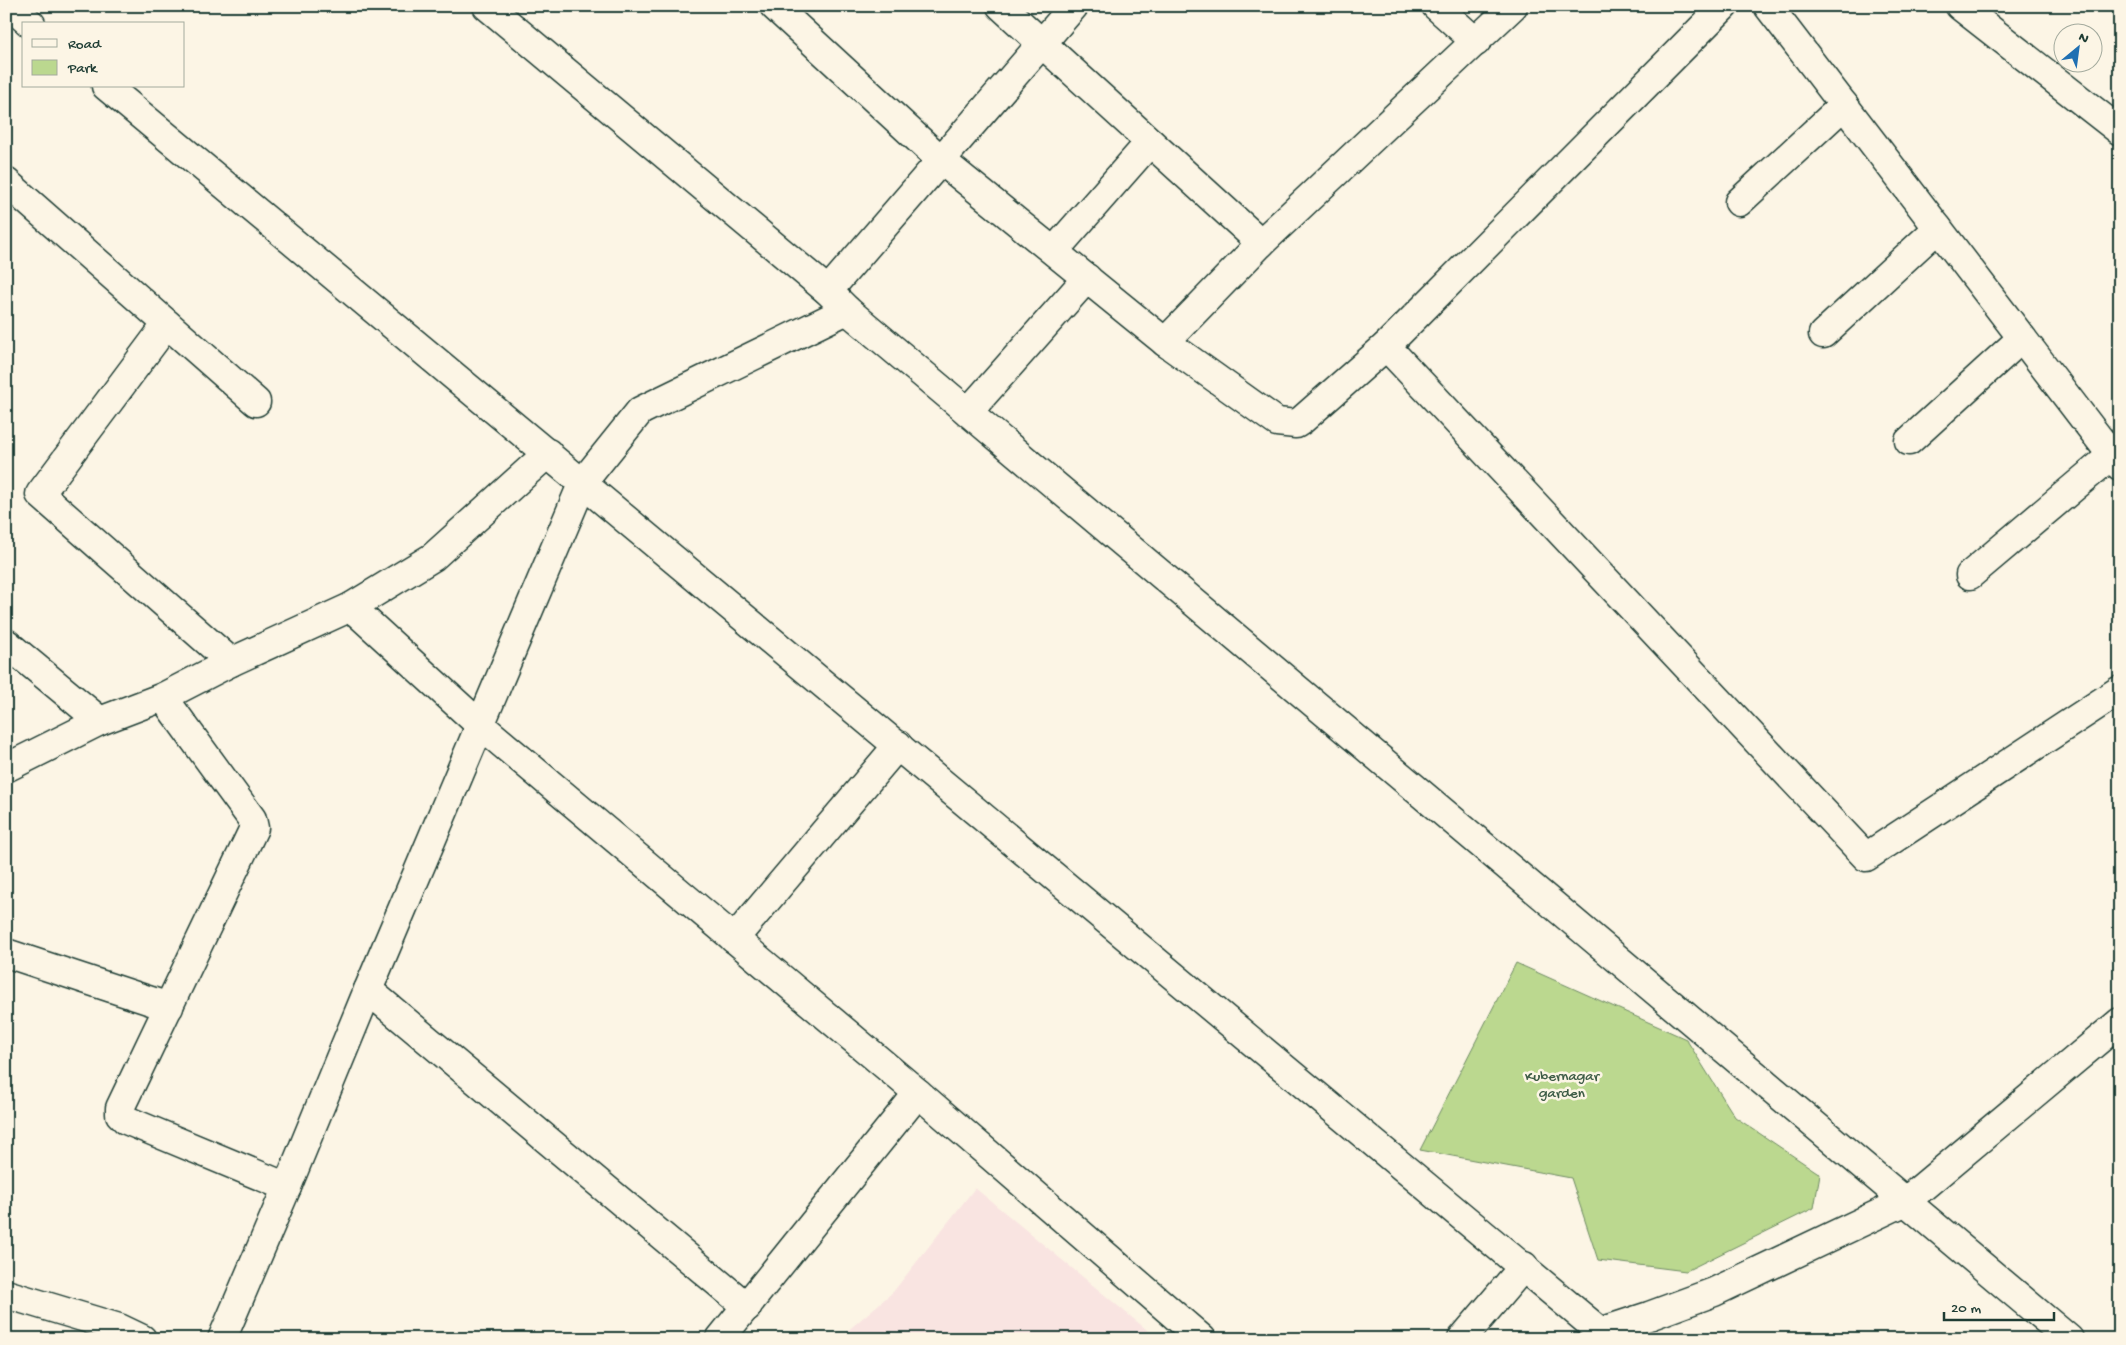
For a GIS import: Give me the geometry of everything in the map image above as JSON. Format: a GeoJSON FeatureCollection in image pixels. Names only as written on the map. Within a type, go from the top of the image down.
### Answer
{"type":"FeatureCollection","features":[{"type":"Feature","properties":{"kind":"street"},"geometry":{"type":"LineString","coordinates":[[10,6],[29,22]]}},
{"type":"Feature","properties":{"kind":"street"},"geometry":{"type":"LineString","coordinates":[[487,6],[2068,1339]]}},
{"type":"Feature","properties":{"kind":"street"},"geometry":{"type":"LineString","coordinates":[[774,6],[942,161],[1166,342],[1277,422],[1286,424],[1296,424],[1302,420],[1386,346],[1724,6]]}},
{"type":"Feature","properties":{"kind":"street"},"geometry":{"type":"LineString","coordinates":[[1001,6],[1261,243]]}},
{"type":"Feature","properties":{"kind":"street"},"geometry":{"type":"LineString","coordinates":[[222,1339],[583,482],[640,411],[838,300],[942,161],[1074,6]]}},
{"type":"Feature","properties":{"kind":"street"},"geometry":{"type":"LineString","coordinates":[[1436,6],[1476,42]]}},
{"type":"Feature","properties":{"kind":"street"},"geometry":{"type":"LineString","coordinates":[[1166,342],[1261,243],[1513,6]]}},
{"type":"Feature","properties":{"kind":"street"},"geometry":{"type":"LineString","coordinates":[[1768,6],[2022,338],[2114,449],[1970,575]]}},
{"type":"Feature","properties":{"kind":"street"},"geometry":{"type":"LineString","coordinates":[[1960,6],[2120,130]]}},
{"type":"Feature","properties":{"kind":"street"},"geometry":{"type":"LineString","coordinates":[[108,88],[1524,1266],[1604,1335],[1714,1292],[1906,1202],[2120,1022]]}},
{"type":"Feature","properties":{"kind":"street"},"geometry":{"type":"LineString","coordinates":[[1739,202],[1844,105]]}},
{"type":"Feature","properties":{"kind":"street"},"geometry":{"type":"LineString","coordinates":[[1054,251],[1150,142]]}},
{"type":"Feature","properties":{"kind":"street"},"geometry":{"type":"LineString","coordinates":[[6,182],[256,402]]}},
{"type":"Feature","properties":{"kind":"street"},"geometry":{"type":"LineString","coordinates":[[1823,334],[1938,228]]}},
{"type":"Feature","properties":{"kind":"street"},"geometry":{"type":"LineString","coordinates":[[968,412],[1087,278]]}},
{"type":"Feature","properties":{"kind":"street"},"geometry":{"type":"LineString","coordinates":[[167,324],[40,494],[231,662]]}},
{"type":"Feature","properties":{"kind":"street"},"geometry":{"type":"LineString","coordinates":[[1909,441],[2022,338]]}},
{"type":"Feature","properties":{"kind":"street"},"geometry":{"type":"LineString","coordinates":[[1386,346],[1866,856],[2120,690]]}},
{"type":"Feature","properties":{"kind":"street"},"geometry":{"type":"LineString","coordinates":[[6,768],[100,721],[163,698],[231,662],[351,607],[433,557],[548,453]]}},
{"type":"Feature","properties":{"kind":"street"},"geometry":{"type":"LineString","coordinates":[[351,607],[480,726],[918,1093],[1202,1339]]}},
{"type":"Feature","properties":{"kind":"street"},"geometry":{"type":"LineString","coordinates":[[6,644],[100,721]]}},
{"type":"Feature","properties":{"kind":"street"},"geometry":{"type":"LineString","coordinates":[[163,698],[252,819],[254,828],[120,1108],[120,1114],[126,1120],[287,1187]]}},
{"type":"Feature","properties":{"kind":"street"},"geometry":{"type":"LineString","coordinates":[[734,939],[898,745]]}},
{"type":"Feature","properties":{"kind":"street"},"geometry":{"type":"LineString","coordinates":[[6,953],[169,1006]]}},
{"type":"Feature","properties":{"kind":"street"},"geometry":{"type":"LineString","coordinates":[[368,990],[747,1307]]}},
{"type":"Feature","properties":{"kind":"street"},"geometry":{"type":"LineString","coordinates":[[720,1339],[918,1093]]}},
{"type":"Feature","properties":{"kind":"street"},"geometry":{"type":"LineString","coordinates":[[1462,1339],[1524,1266]]}},
{"type":"Feature","properties":{"kind":"street"},"geometry":{"type":"LineString","coordinates":[[6,1294],[119,1328],[142,1339]]}},
{"type":"Feature","properties":{"kind":"shaded area"},"geometry":{"type":"Polygon","coordinates":[[[975,1188],[1158,1339],[838,1339],[893,1292],[975,1188]]]}},
{"type":"Feature","properties":{"kind":"green space","name":"Kubernagar garden"},"geometry":{"type":"Polygon","coordinates":[[[1516,963],[1686,1039],[1735,1117],[1820,1174],[1814,1208],[1686,1271],[1598,1260],[1571,1178],[1420,1150],[1516,963]]]}}]}
